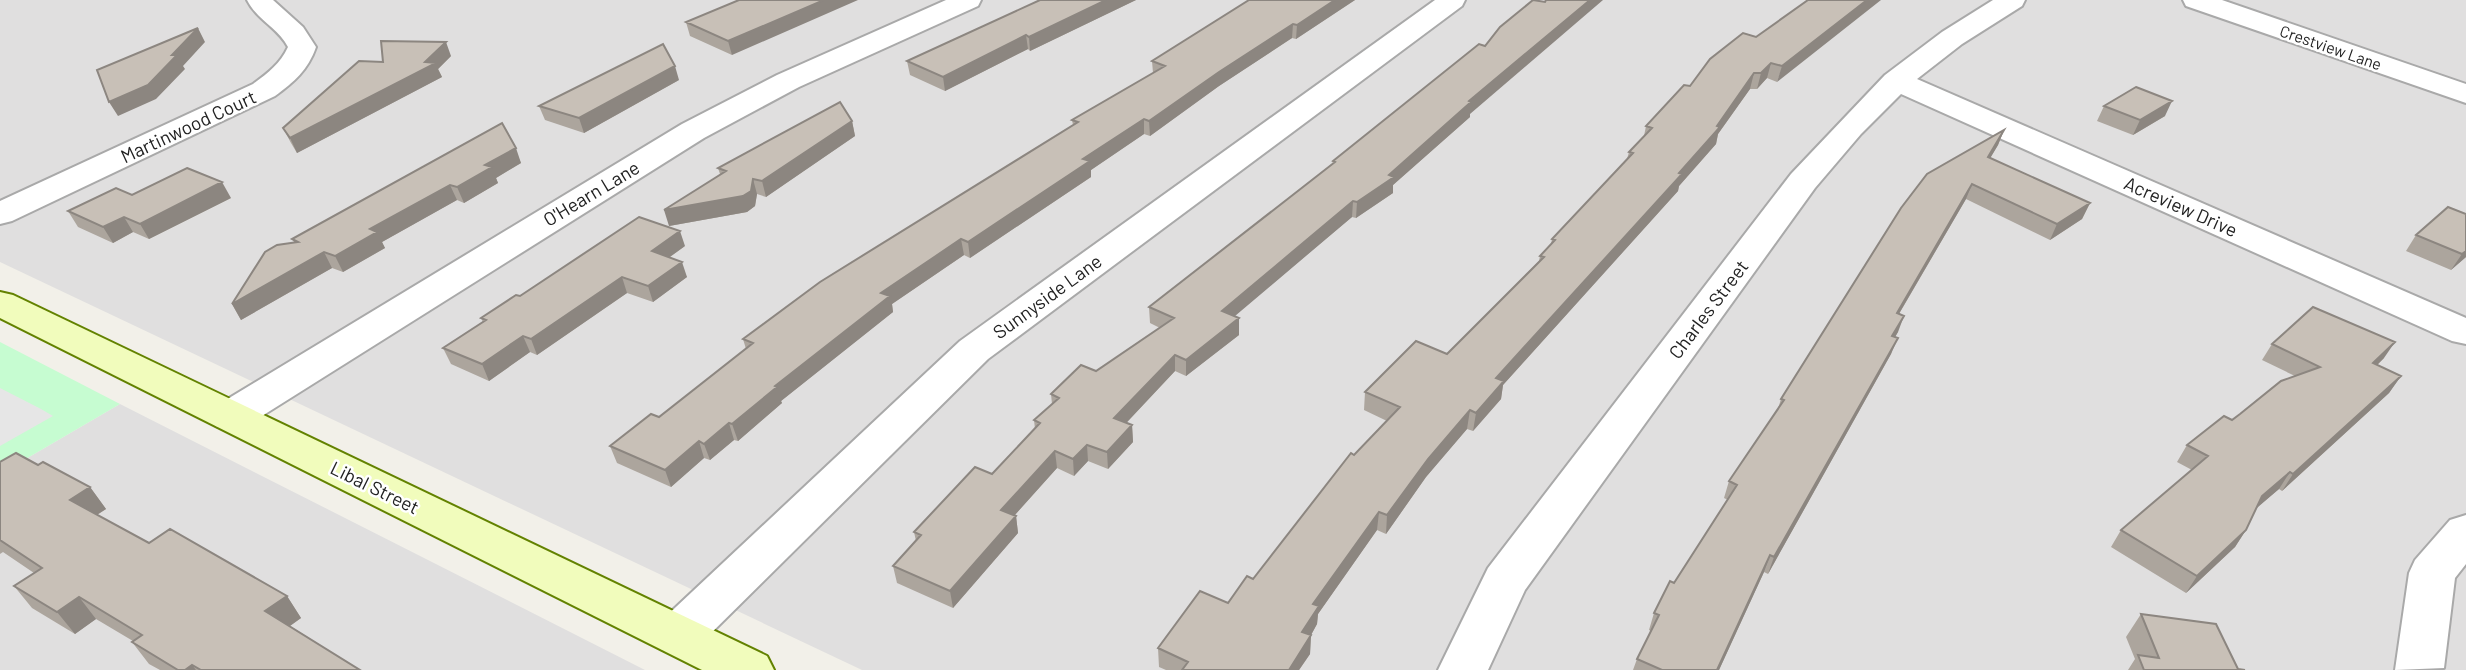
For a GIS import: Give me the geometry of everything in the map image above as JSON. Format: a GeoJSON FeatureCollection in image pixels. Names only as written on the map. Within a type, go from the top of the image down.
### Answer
{"type":"FeatureCollection","features":[{"type":"Feature","properties":{"kind":"street","name":"Martinwood Court"},"geometry":{"type":"LineString","coordinates":[[0,214],[240,103],[282,77],[296,62],[302,47],[296,34],[265,9],[260,0]]}},
{"type":"Feature","properties":{"kind":"street","name":"O'Hearn Lane"},"geometry":{"type":"LineString","coordinates":[[231,416],[693,131],[822,65],[968,0]]}},
{"type":"Feature","properties":{"kind":"street","name":"Sunnyside Lane"},"geometry":{"type":"LineString","coordinates":[[678,635],[974,350],[1452,0]]}},
{"type":"Feature","properties":{"kind":"street","name":"Charles Street"},"geometry":{"type":"LineString","coordinates":[[1463,670],[1505,580],[1803,181],[1848,126],[1896,81],[1947,40],[2011,0]]}},
{"type":"Feature","properties":{"kind":"street","name":"Crestview Lane"},"geometry":{"type":"LineString","coordinates":[[2196,0],[2466,94]]}},
{"type":"Feature","properties":{"kind":"street","name":"Acreview Drive"},"geometry":{"type":"LineString","coordinates":[[1896,81],[2466,332]]}},
{"type":"Feature","properties":{"kind":"street","name":"Libal Street"},"geometry":{"type":"LineString","coordinates":[[0,303],[749,670]]}},
{"type":"Feature","properties":{"kind":"street"},"geometry":{"type":"LineString","coordinates":[[2418,667],[2432,573],[2466,532]]}},
{"type":"Feature","properties":{"kind":"shaded area"},"geometry":{"type":"Polygon","coordinates":[[[0,0],[2466,0],[2466,670],[862,670],[0,262],[0,0]]]}},
{"type":"Feature","properties":{"kind":"shaded area"},"geometry":{"type":"Polygon","coordinates":[[[0,388],[41,409],[53,416],[0,446],[0,388]]]}},
{"type":"Feature","properties":{"kind":"shaded area"},"geometry":{"type":"Polygon","coordinates":[[[120,404],[645,670],[0,670],[0,474],[120,404]]]}},
{"type":"Feature","properties":{"kind":"green space"},"geometry":{"type":"Polygon","coordinates":[[[0,342],[120,404],[0,474],[0,342]]]}},
{"type":"Feature","properties":{"kind":"building"},"geometry":{"type":"Polygon","coordinates":[[[739,0],[824,0],[728,41],[686,22],[739,0]]]}},
{"type":"Feature","properties":{"kind":"building"},"geometry":{"type":"Polygon","coordinates":[[[1040,0],[1106,0],[1029,37],[1026,35],[943,77],[907,61],[1040,0]]]}},
{"type":"Feature","properties":{"kind":"building"},"geometry":{"type":"Polygon","coordinates":[[[1249,0],[1335,0],[1219,72],[1149,121],[1144,119],[1083,159],[1090,161],[968,242],[961,239],[881,293],[890,296],[775,386],[777,387],[732,424],[729,423],[704,444],[699,441],[665,470],[610,446],[651,414],[659,417],[753,343],[743,339],[820,282],[1078,122],[1072,120],[1165,66],[1152,61],[1249,0]]]}},
{"type":"Feature","properties":{"kind":"building"},"geometry":{"type":"Polygon","coordinates":[[[1533,0],[1590,0],[1469,101],[1471,102],[1389,175],[1394,177],[1357,202],[1353,201],[1222,311],[1239,318],[1186,360],[1175,355],[1114,418],[1132,425],[1107,452],[1087,445],[1073,459],[1055,451],[1001,510],[1016,516],[950,591],[893,566],[921,535],[914,532],[975,467],[992,474],[1040,423],[1034,420],[1059,398],[1051,394],[1081,365],[1096,371],[1174,318],[1149,307],[1335,162],[1333,161],[1479,44],[1485,46],[1500,27],[1533,0]]]}},
{"type":"Feature","properties":{"kind":"building"},"geometry":{"type":"Polygon","coordinates":[[[1808,0],[1867,0],[1782,66],[1771,63],[1761,73],[1754,73],[1717,126],[1720,127],[1679,173],[1682,174],[1496,378],[1504,381],[1476,413],[1470,410],[1428,459],[1387,515],[1379,512],[1313,604],[1319,606],[1302,632],[1311,635],[1289,670],[1182,670],[1188,662],[1158,648],[1200,591],[1228,603],[1247,576],[1253,579],[1351,453],[1354,455],[1400,407],[1365,392],[1416,341],[1447,354],[1544,257],[1540,256],[1555,240],[1552,239],[1633,153],[1629,152],[1652,128],[1646,126],[1684,85],[1690,86],[1710,59],[1743,33],[1756,37],[1808,0]]]}},
{"type":"Feature","properties":{"kind":"building"},"geometry":{"type":"Polygon","coordinates":[[[198,28],[148,85],[109,102],[97,70],[198,28]]]}},
{"type":"Feature","properties":{"kind":"building"},"geometry":{"type":"Polygon","coordinates":[[[381,41],[446,42],[425,62],[436,63],[290,138],[283,128],[359,61],[383,62],[381,41]]]}},
{"type":"Feature","properties":{"kind":"building"},"geometry":{"type":"Polygon","coordinates":[[[663,44],[675,66],[579,118],[539,106],[663,44]]]}},
{"type":"Feature","properties":{"kind":"building"},"geometry":{"type":"Polygon","coordinates":[[[2136,87],[2172,101],[2140,120],[2104,106],[2136,87]]]}},
{"type":"Feature","properties":{"kind":"building"},"geometry":{"type":"Polygon","coordinates":[[[840,102],[852,121],[762,181],[753,179],[751,191],[743,196],[664,210],[726,171],[718,168],[840,102]]]}},
{"type":"Feature","properties":{"kind":"building"},"geometry":{"type":"Polygon","coordinates":[[[502,123],[516,148],[485,165],[492,167],[457,187],[450,185],[370,229],[377,232],[335,256],[324,252],[232,304],[265,252],[277,245],[298,242],[292,239],[502,123]]]}},
{"type":"Feature","properties":{"kind":"building"},"geometry":{"type":"Polygon","coordinates":[[[2004,130],[1988,157],[2090,203],[2057,224],[1972,184],[1897,313],[1904,316],[1892,336],[1898,338],[1774,557],[1770,555],[1717,670],[1662,670],[1637,659],[1659,615],[1654,613],[1670,581],[1674,583],[1737,485],[1729,481],[1784,400],[1781,399],[1901,208],[1927,174],[2004,130]]]}},
{"type":"Feature","properties":{"kind":"building"},"geometry":{"type":"Polygon","coordinates":[[[187,168],[222,182],[140,224],[124,217],[103,227],[68,211],[116,188],[132,195],[187,168]]]}},
{"type":"Feature","properties":{"kind":"building"},"geometry":{"type":"Polygon","coordinates":[[[2448,207],[2466,214],[2466,251],[2462,254],[2416,235],[2448,207]]]}},
{"type":"Feature","properties":{"kind":"building"},"geometry":{"type":"Polygon","coordinates":[[[639,217],[680,231],[652,251],[682,262],[648,286],[622,277],[531,339],[523,336],[482,364],[443,348],[486,320],[481,318],[516,295],[520,296],[639,217]]]}},
{"type":"Feature","properties":{"kind":"building"},"geometry":{"type":"Polygon","coordinates":[[[2313,307],[2395,342],[2373,363],[2401,376],[2293,474],[2290,472],[2262,496],[2246,530],[2197,576],[2121,530],[2208,456],[2187,445],[2224,416],[2232,420],[2281,381],[2320,367],[2272,344],[2313,307]]]}},
{"type":"Feature","properties":{"kind":"building"},"geometry":{"type":"Polygon","coordinates":[[[16,453],[38,465],[43,462],[90,487],[70,500],[149,543],[170,529],[287,596],[265,611],[360,670],[201,670],[192,665],[185,670],[178,670],[132,642],[142,635],[79,597],[57,612],[14,586],[42,568],[0,540],[0,462],[16,453]]]}},
{"type":"Feature","properties":{"kind":"building"},"geometry":{"type":"Polygon","coordinates":[[[2141,614],[2216,624],[2238,669],[2245,670],[2144,670],[2138,655],[2159,658],[2141,614]]]}}]}
